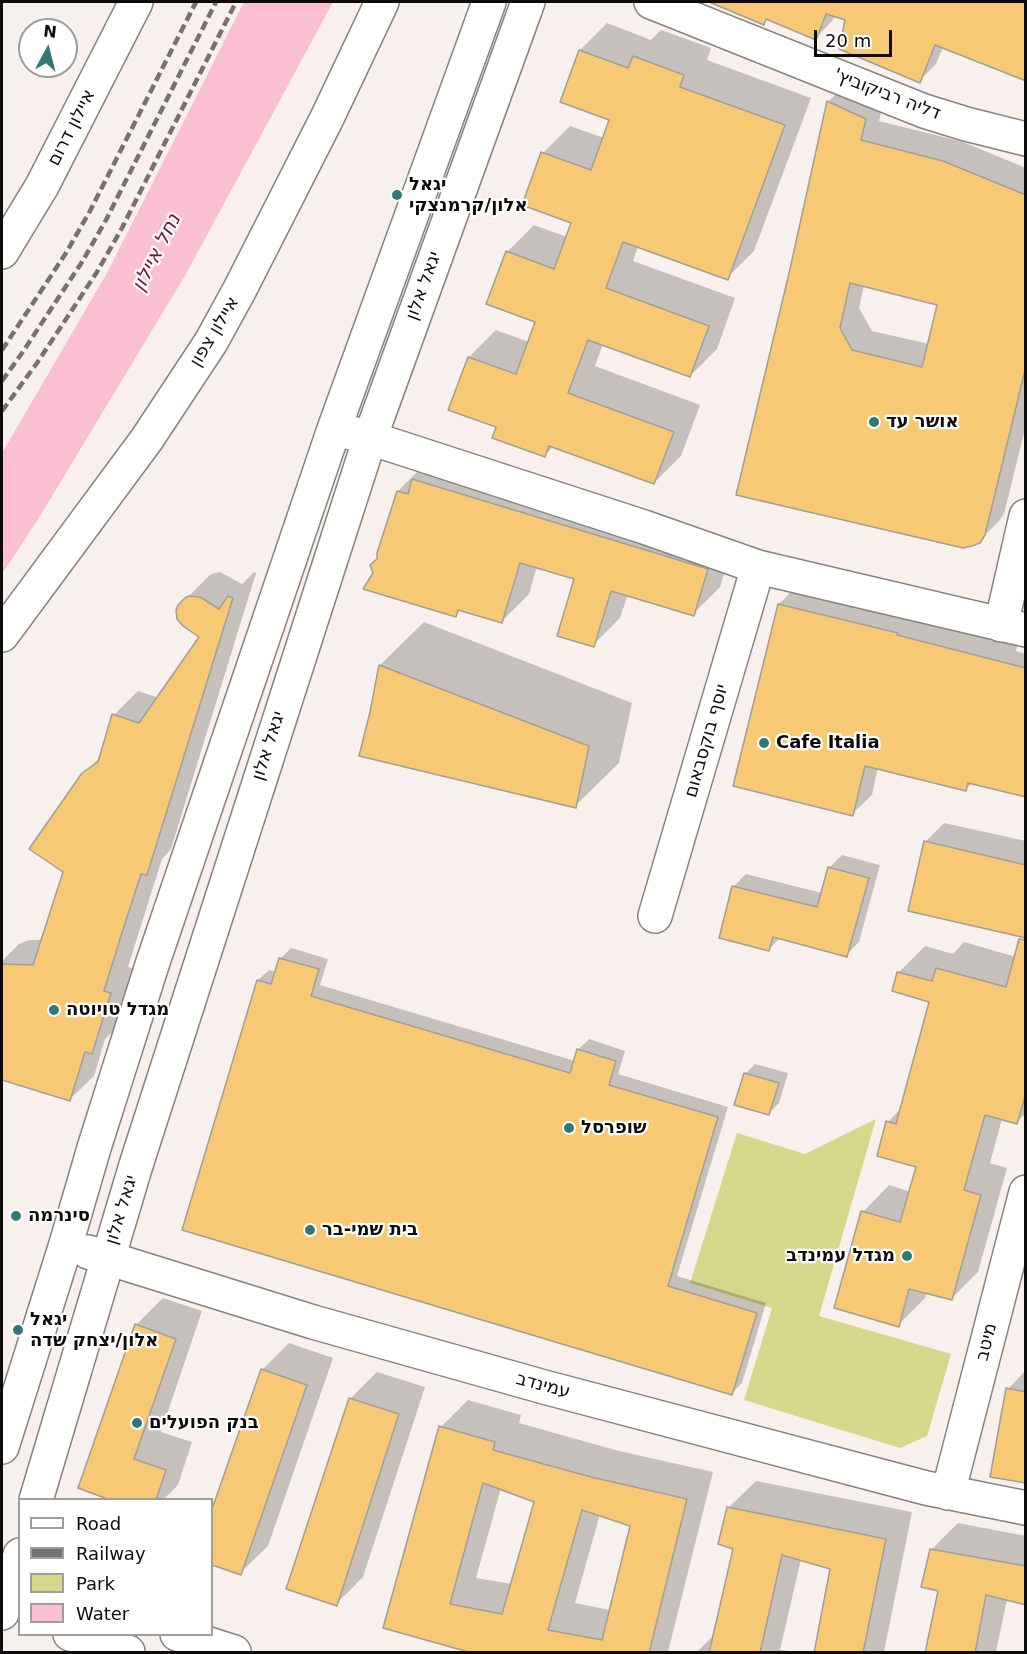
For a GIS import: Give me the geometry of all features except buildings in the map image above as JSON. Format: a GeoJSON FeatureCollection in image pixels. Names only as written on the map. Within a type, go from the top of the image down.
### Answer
{"type":"FeatureCollection","features":[{"type":"Feature","properties":{"kind":"main road","name":"איילון דרום"},"geometry":{"type":"LineString","coordinates":[[2,252],[42,186],[136,2]]}},
{"type":"Feature","properties":{"kind":"main road","name":"איילון צפון"},"geometry":{"type":"LineString","coordinates":[[2,635],[147,439],[211,342],[322,128],[382,2]]}},
{"type":"Feature","properties":{"kind":"main road","name":"יגאל אלון"},"geometry":{"type":"LineString","coordinates":[[3,1438],[66,1244],[152,965],[334,429],[489,2]]}},
{"type":"Feature","properties":{"kind":"main road","name":"יגאל אלון"},"geometry":{"type":"LineString","coordinates":[[37,1498],[136,1165],[370,438],[528,2]]}},
{"type":"Feature","properties":{"kind":"main road","name":"'דליה רביקוביץ"},"geometry":{"type":"LineString","coordinates":[[651,2],[924,111],[1026,139]]}},
{"type":"Feature","properties":{"kind":"main road"},"geometry":{"type":"LineString","coordinates":[[334,429],[370,438],[633,523],[758,567],[1013,628],[1026,516]]}},
{"type":"Feature","properties":{"kind":"main road","name":"יוסף בוקסבאום"},"geometry":{"type":"LineString","coordinates":[[655,916],[758,567]]}},
{"type":"Feature","properties":{"kind":"main road","name":"מיטב"},"geometry":{"type":"LineString","coordinates":[[948,1493],[1026,1192]]}},
{"type":"Feature","properties":{"kind":"main road","name":"עמינדב"},"geometry":{"type":"LineString","coordinates":[[66,1244],[313,1322],[533,1384],[948,1493],[1026,1508]]}},
{"type":"Feature","properties":{"kind":"main road"},"geometry":{"type":"LineString","coordinates":[[9,1588],[18,1613]]}},
{"type":"Feature","properties":{"kind":"main road"},"geometry":{"type":"LineString","coordinates":[[73,1636],[128,1653]]}},
{"type":"Feature","properties":{"kind":"main road"},"geometry":{"type":"LineString","coordinates":[[180,1636],[234,1653]]}},
{"type":"Feature","properties":{"kind":"green space"},"geometry":{"type":"Polygon","coordinates":[[[876,1119],[819,1316],[951,1354],[927,1436],[900,1448],[744,1400],[772,1308],[690,1283],[737,1133],[805,1154],[876,1119]]]}},
{"type":"Feature","properties":{"kind":"water","name":"נחל איילון"},"geometry":{"type":"Polygon","coordinates":[[[244,2],[333,2],[186,274],[37,521],[2,574],[2,453],[107,273],[244,2]]]}},
{"type":"Feature","properties":{"kind":"railway"},"geometry":{"type":"LineString","coordinates":[[2,350],[66,253],[90,211],[196,2]]}},
{"type":"Feature","properties":{"kind":"railway"},"geometry":{"type":"LineString","coordinates":[[2,381],[82,262],[106,220],[216,2]]}},
{"type":"Feature","properties":{"kind":"railway"},"geometry":{"type":"LineString","coordinates":[[2,411],[37,363],[97,272],[122,228],[236,2]]}},
{"type":"Feature","properties":{"kind":"place","name":"יגאל אלון/קרמנצקי"},"geometry":{"type":"Point","coordinates":[397,195]}},
{"type":"Feature","properties":{"kind":"place","name":"אושר עד"},"geometry":{"type":"Point","coordinates":[874,422]}},
{"type":"Feature","properties":{"kind":"place","name":"Cafe Italia"},"geometry":{"type":"Point","coordinates":[764,743]}},
{"type":"Feature","properties":{"kind":"place","name":"מגדל טויוטה"},"geometry":{"type":"Point","coordinates":[54,1010]}},
{"type":"Feature","properties":{"kind":"place","name":"שופרסל"},"geometry":{"type":"Point","coordinates":[569,1128]}},
{"type":"Feature","properties":{"kind":"place","name":"סינרמה"},"geometry":{"type":"Point","coordinates":[16,1216]}},
{"type":"Feature","properties":{"kind":"place","name":"בית שמי-בר"},"geometry":{"type":"Point","coordinates":[310,1230]}},
{"type":"Feature","properties":{"kind":"place","name":"מגדל עמינדב"},"geometry":{"type":"Point","coordinates":[907,1256]}},
{"type":"Feature","properties":{"kind":"place","name":"יגאל אלון/יצחק שדה"},"geometry":{"type":"Point","coordinates":[18,1330]}},
{"type":"Feature","properties":{"kind":"place","name":"בנק הפועלים"},"geometry":{"type":"Point","coordinates":[137,1423]}}]}
